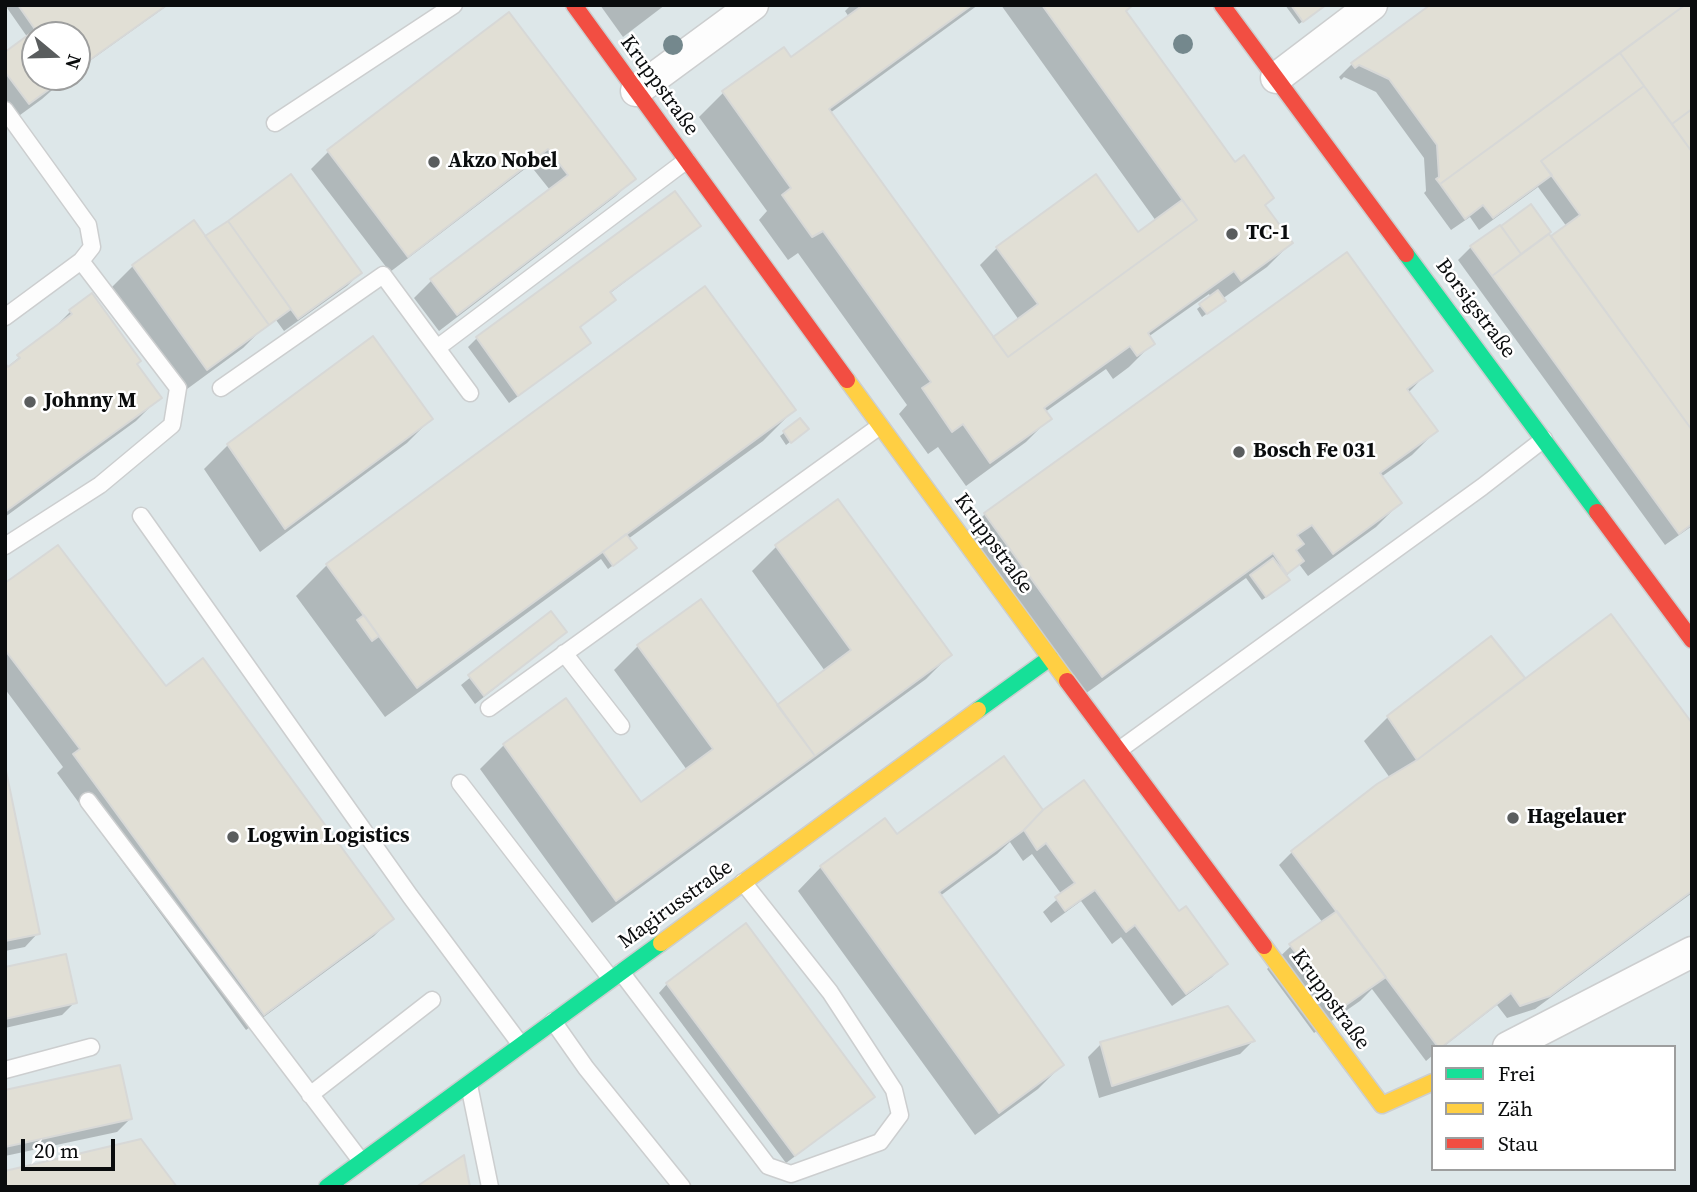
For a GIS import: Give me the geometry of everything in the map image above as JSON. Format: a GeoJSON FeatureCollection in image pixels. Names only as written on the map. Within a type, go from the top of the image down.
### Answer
{"type":"FeatureCollection","features":[{"type":"Feature","properties":{"kind":"street","name":"Kruppstraße"},"geometry":{"type":"LineString","coordinates":[[574,5],[1050,658],[1381,1105],[1431,1083]]}},
{"type":"Feature","properties":{"kind":"street"},"geometry":{"type":"LineString","coordinates":[[636,91],[753,5]]}},
{"type":"Feature","properties":{"kind":"street","name":"Borsigstraße"},"geometry":{"type":"LineString","coordinates":[[1222,5],[1692,640]]}},
{"type":"Feature","properties":{"kind":"street"},"geometry":{"type":"LineString","coordinates":[[1276,78],[1372,5]]}},
{"type":"Feature","properties":{"kind":"street","name":"Magirusstraße"},"geometry":{"type":"LineString","coordinates":[[327,1187],[1050,658]]}},
{"type":"Feature","properties":{"kind":"street"},"geometry":{"type":"LineString","coordinates":[[1512,1045],[1692,952]]}},
{"type":"Feature","properties":{"kind":"lane"},"geometry":{"type":"LineString","coordinates":[[275,122],[454,5]]}},
{"type":"Feature","properties":{"kind":"lane"},"geometry":{"type":"LineString","coordinates":[[5,110],[88,225],[92,247],[81,261],[5,317]]}},
{"type":"Feature","properties":{"kind":"lane"},"geometry":{"type":"LineString","coordinates":[[437,348],[687,160]]}},
{"type":"Feature","properties":{"kind":"lane"},"geometry":{"type":"LineString","coordinates":[[5,546],[100,485],[172,425],[178,388],[81,261]]}},
{"type":"Feature","properties":{"kind":"lane"},"geometry":{"type":"LineString","coordinates":[[222,388],[383,275],[470,393]]}},
{"type":"Feature","properties":{"kind":"lane"},"geometry":{"type":"LineString","coordinates":[[489,708],[880,426]]}},
{"type":"Feature","properties":{"kind":"lane"},"geometry":{"type":"LineString","coordinates":[[1119,750],[1482,487],[1544,439]]}},
{"type":"Feature","properties":{"kind":"lane"},"geometry":{"type":"LineString","coordinates":[[141,516],[410,896],[521,1045]]}},
{"type":"Feature","properties":{"kind":"lane"},"geometry":{"type":"LineString","coordinates":[[564,653],[621,726]]}},
{"type":"Feature","properties":{"kind":"lane"},"geometry":{"type":"LineString","coordinates":[[460,783],[768,1166],[791,1174],[880,1142],[900,1115],[894,1090],[830,992],[743,882]]}},
{"type":"Feature","properties":{"kind":"lane"},"geometry":{"type":"LineString","coordinates":[[88,802],[361,1161]]}},
{"type":"Feature","properties":{"kind":"lane"},"geometry":{"type":"LineString","coordinates":[[310,1095],[432,1000]]}},
{"type":"Feature","properties":{"kind":"lane"},"geometry":{"type":"LineString","coordinates":[[553,1021],[586,1068],[682,1187]]}},
{"type":"Feature","properties":{"kind":"lane"},"geometry":{"type":"LineString","coordinates":[[5,1070],[91,1047]]}},
{"type":"Feature","properties":{"kind":"lane"},"geometry":{"type":"LineString","coordinates":[[468,1083],[490,1187]]}},
{"type":"Feature","properties":{"kind":"shaded area"},"geometry":{"type":"Polygon","coordinates":[[[5,5],[1692,5],[1692,1187],[5,1187],[5,5]]]}},
{"type":"Feature","properties":{"kind":"building"},"geometry":{"type":"Polygon","coordinates":[[[18,5],[167,5],[91,59],[91,21],[29,21],[18,5]]]}},
{"type":"Feature","properties":{"kind":"building","name":"TC-1"},"geometry":{"type":"Polygon","coordinates":[[[863,5],[972,5],[829,109],[1008,357],[1197,220],[1042,5],[1133,5],[1126,11],[1235,162],[1244,155],[1274,198],[1265,205],[1293,243],[1241,281],[1234,271],[1148,333],[1155,344],[1137,356],[1130,346],[1044,408],[1052,419],[990,463],[963,424],[952,432],[922,388],[931,382],[823,231],[812,237],[782,195],[791,188],[722,91],[784,47],[791,57],[863,5]]]}},
{"type":"Feature","properties":{"kind":"building"},"geometry":{"type":"Polygon","coordinates":[[[1291,5],[1326,5],[1303,22],[1291,5]]]}},
{"type":"Feature","properties":{"kind":"building"},"geometry":{"type":"Polygon","coordinates":[[[1430,5],[1685,5],[1440,184],[1436,179],[1439,177],[1437,145],[1389,79],[1359,65],[1355,68],[1351,63],[1430,5]]]}},
{"type":"Feature","properties":{"kind":"building"},"geometry":{"type":"Polygon","coordinates":[[[1685,5],[1692,5],[1692,109],[1672,124],[1620,53],[1685,5]]]}},
{"type":"Feature","properties":{"kind":"building","name":"Akzo Nobel"},"geometry":{"type":"Polygon","coordinates":[[[509,12],[636,179],[457,315],[430,279],[568,175],[548,149],[408,257],[327,150],[509,12]]]}},
{"type":"Feature","properties":{"kind":"building"},"geometry":{"type":"Polygon","coordinates":[[[21,40],[21,91],[47,91],[29,104],[5,72],[5,52],[21,40]]]}},
{"type":"Feature","properties":{"kind":"building"},"geometry":{"type":"Polygon","coordinates":[[[1620,53],[1644,86],[1541,161],[1552,175],[1493,218],[1483,205],[1465,219],[1440,184],[1620,53]]]}},
{"type":"Feature","properties":{"kind":"building"},"geometry":{"type":"Polygon","coordinates":[[[1644,86],[1692,152],[1692,430],[1551,236],[1580,215],[1541,161],[1644,86]]]}},
{"type":"Feature","properties":{"kind":"building"},"geometry":{"type":"Polygon","coordinates":[[[1692,109],[1692,152],[1672,124],[1692,109]]]}},
{"type":"Feature","properties":{"kind":"building"},"geometry":{"type":"Polygon","coordinates":[[[291,174],[362,273],[298,319],[228,221],[291,174]]]}},
{"type":"Feature","properties":{"kind":"building"},"geometry":{"type":"Polygon","coordinates":[[[1096,174],[1138,232],[1182,200],[1197,220],[1008,357],[993,337],[1038,304],[996,247],[1096,174]]]}},
{"type":"Feature","properties":{"kind":"building"},"geometry":{"type":"Polygon","coordinates":[[[675,191],[701,226],[610,292],[616,300],[580,327],[591,343],[518,396],[476,337],[675,191]]]}},
{"type":"Feature","properties":{"kind":"building"},"geometry":{"type":"Polygon","coordinates":[[[1531,204],[1551,232],[1521,254],[1501,226],[1531,204]]]}},
{"type":"Feature","properties":{"kind":"building"},"geometry":{"type":"Polygon","coordinates":[[[194,220],[269,325],[207,370],[132,265],[194,220]]]}},
{"type":"Feature","properties":{"kind":"building"},"geometry":{"type":"Polygon","coordinates":[[[228,221],[291,309],[269,325],[205,236],[228,221]]]}},
{"type":"Feature","properties":{"kind":"building"},"geometry":{"type":"Polygon","coordinates":[[[1500,225],[1521,254],[1492,276],[1470,246],[1500,225]]]}},
{"type":"Feature","properties":{"kind":"building"},"geometry":{"type":"Polygon","coordinates":[[[1549,234],[1692,430],[1692,524],[1679,534],[1492,276],[1549,234]]]}},
{"type":"Feature","properties":{"kind":"building","name":"Bosch Fe 031"},"geometry":{"type":"Polygon","coordinates":[[[1347,252],[1433,371],[1407,389],[1438,431],[1380,473],[1402,503],[1333,554],[1312,525],[1297,535],[1304,544],[1296,550],[1304,561],[1287,574],[1273,553],[1102,677],[984,513],[1347,252]]]}},
{"type":"Feature","properties":{"kind":"building"},"geometry":{"type":"Polygon","coordinates":[[[705,286],[796,410],[417,688],[326,564],[705,286]]]}},
{"type":"Feature","properties":{"kind":"building"},"geometry":{"type":"Polygon","coordinates":[[[1218,290],[1226,301],[1207,314],[1199,304],[1218,290]]]}},
{"type":"Feature","properties":{"kind":"building"},"geometry":{"type":"Polygon","coordinates":[[[92,293],[141,361],[137,364],[162,398],[5,512],[5,363],[8,367],[20,358],[17,355],[72,314],[69,310],[92,293]]]}},
{"type":"Feature","properties":{"kind":"building"},"geometry":{"type":"Polygon","coordinates":[[[373,336],[433,419],[285,529],[227,444],[373,336]]]}},
{"type":"Feature","properties":{"kind":"building"},"geometry":{"type":"Polygon","coordinates":[[[800,418],[809,429],[791,443],[783,431],[800,418]]]}},
{"type":"Feature","properties":{"kind":"building"},"geometry":{"type":"Polygon","coordinates":[[[838,499],[952,655],[815,756],[777,705],[851,650],[775,545],[838,499]]]}},
{"type":"Feature","properties":{"kind":"building"},"geometry":{"type":"Polygon","coordinates":[[[626,534],[637,548],[613,566],[603,552],[626,534]]]}},
{"type":"Feature","properties":{"kind":"building","name":"Logwin Logistics"},"geometry":{"type":"Polygon","coordinates":[[[58,545],[166,686],[203,658],[394,919],[264,1015],[73,754],[80,749],[5,650],[5,583],[58,545]]]}},
{"type":"Feature","properties":{"kind":"building"},"geometry":{"type":"Polygon","coordinates":[[[1273,558],[1290,580],[1266,597],[1250,575],[1273,558]]]}},
{"type":"Feature","properties":{"kind":"building"},"geometry":{"type":"Polygon","coordinates":[[[701,599],[815,756],[616,901],[503,744],[566,698],[641,802],[713,749],[637,645],[701,599]]]}},
{"type":"Feature","properties":{"kind":"building"},"geometry":{"type":"Polygon","coordinates":[[[551,611],[567,632],[484,696],[468,675],[551,611]]]}},
{"type":"Feature","properties":{"kind":"building","name":"Hagelauer"},"geometry":{"type":"Polygon","coordinates":[[[1611,614],[1692,723],[1692,891],[1550,996],[1520,1006],[1511,993],[1445,1045],[1436,1045],[1291,851],[1377,784],[1417,760],[1611,614]]]}},
{"type":"Feature","properties":{"kind":"building"},"geometry":{"type":"Polygon","coordinates":[[[364,615],[379,636],[372,641],[357,620],[364,615]]]}},
{"type":"Feature","properties":{"kind":"building"},"geometry":{"type":"Polygon","coordinates":[[[1491,636],[1525,678],[1417,760],[1387,716],[1491,636]]]}},
{"type":"Feature","properties":{"kind":"building"},"geometry":{"type":"Polygon","coordinates":[[[1004,756],[1043,810],[1024,830],[939,892],[1064,1065],[999,1113],[820,866],[885,818],[897,834],[1004,756]]]}},
{"type":"Feature","properties":{"kind":"building"},"geometry":{"type":"Polygon","coordinates":[[[5,766],[40,934],[5,941],[5,766]]]}},
{"type":"Feature","properties":{"kind":"building"},"geometry":{"type":"Polygon","coordinates":[[[1084,780],[1179,911],[1186,906],[1228,964],[1186,994],[1135,925],[1126,932],[1095,890],[1065,911],[1055,897],[1075,883],[1046,843],[1037,850],[1024,830],[1043,810],[1084,780]]]}},
{"type":"Feature","properties":{"kind":"building"},"geometry":{"type":"Polygon","coordinates":[[[1337,911],[1386,977],[1339,1010],[1289,944],[1337,911]]]}},
{"type":"Feature","properties":{"kind":"building"},"geometry":{"type":"Polygon","coordinates":[[[746,923],[875,1097],[795,1156],[666,983],[746,923]]]}},
{"type":"Feature","properties":{"kind":"building"},"geometry":{"type":"Polygon","coordinates":[[[66,954],[77,1003],[5,1019],[5,967],[66,954]]]}},
{"type":"Feature","properties":{"kind":"building"},"geometry":{"type":"Polygon","coordinates":[[[1228,1006],[1255,1041],[1112,1086],[1100,1042],[1228,1006]]]}},
{"type":"Feature","properties":{"kind":"building"},"geometry":{"type":"Polygon","coordinates":[[[120,1065],[132,1119],[5,1147],[5,1090],[120,1065]]]}},
{"type":"Feature","properties":{"kind":"building"},"geometry":{"type":"Polygon","coordinates":[[[141,1139],[177,1187],[5,1187],[5,1171],[141,1139]]]}},
{"type":"Feature","properties":{"kind":"building"},"geometry":{"type":"Polygon","coordinates":[[[464,1155],[470,1187],[416,1187],[464,1155]]]}},
{"type":"Feature","properties":{"kind":"traffic: fast"},"geometry":{"type":"LineString","coordinates":[[1406,254],[1597,512]]}},
{"type":"Feature","properties":{"kind":"traffic: fast"},"geometry":{"type":"LineString","coordinates":[[978,710],[1050,658]]}},
{"type":"Feature","properties":{"kind":"traffic: fast"},"geometry":{"type":"LineString","coordinates":[[327,1187],[661,943]]}},
{"type":"Feature","properties":{"kind":"traffic: slow"},"geometry":{"type":"LineString","coordinates":[[847,380],[1067,681]]}},
{"type":"Feature","properties":{"kind":"traffic: slow"},"geometry":{"type":"LineString","coordinates":[[661,943],[978,710]]}},
{"type":"Feature","properties":{"kind":"traffic: slow"},"geometry":{"type":"LineString","coordinates":[[1264,946],[1382,1105],[1431,1083]]}},
{"type":"Feature","properties":{"kind":"traffic: jam"},"geometry":{"type":"LineString","coordinates":[[574,5],[847,380]]}},
{"type":"Feature","properties":{"kind":"traffic: jam"},"geometry":{"type":"LineString","coordinates":[[1222,5],[1406,254]]}},
{"type":"Feature","properties":{"kind":"traffic: jam"},"geometry":{"type":"LineString","coordinates":[[1597,512],[1692,640]]}},
{"type":"Feature","properties":{"kind":"traffic: jam"},"geometry":{"type":"LineString","coordinates":[[1067,681],[1264,946]]}},
{"type":"Feature","properties":{"kind":"place","name":"Akzo Nobel"},"geometry":{"type":"Point","coordinates":[434,162]}},
{"type":"Feature","properties":{"kind":"place","name":"TC-1"},"geometry":{"type":"Point","coordinates":[1232,234]}},
{"type":"Feature","properties":{"kind":"place","name":"Johnny M"},"geometry":{"type":"Point","coordinates":[30,402]}},
{"type":"Feature","properties":{"kind":"place","name":"Bosch Fe 031"},"geometry":{"type":"Point","coordinates":[1239,452]}},
{"type":"Feature","properties":{"kind":"place","name":"Hagelauer"},"geometry":{"type":"Point","coordinates":[1513,818]}},
{"type":"Feature","properties":{"kind":"place","name":"Logwin Logistics"},"geometry":{"type":"Point","coordinates":[233,837]}}]}
